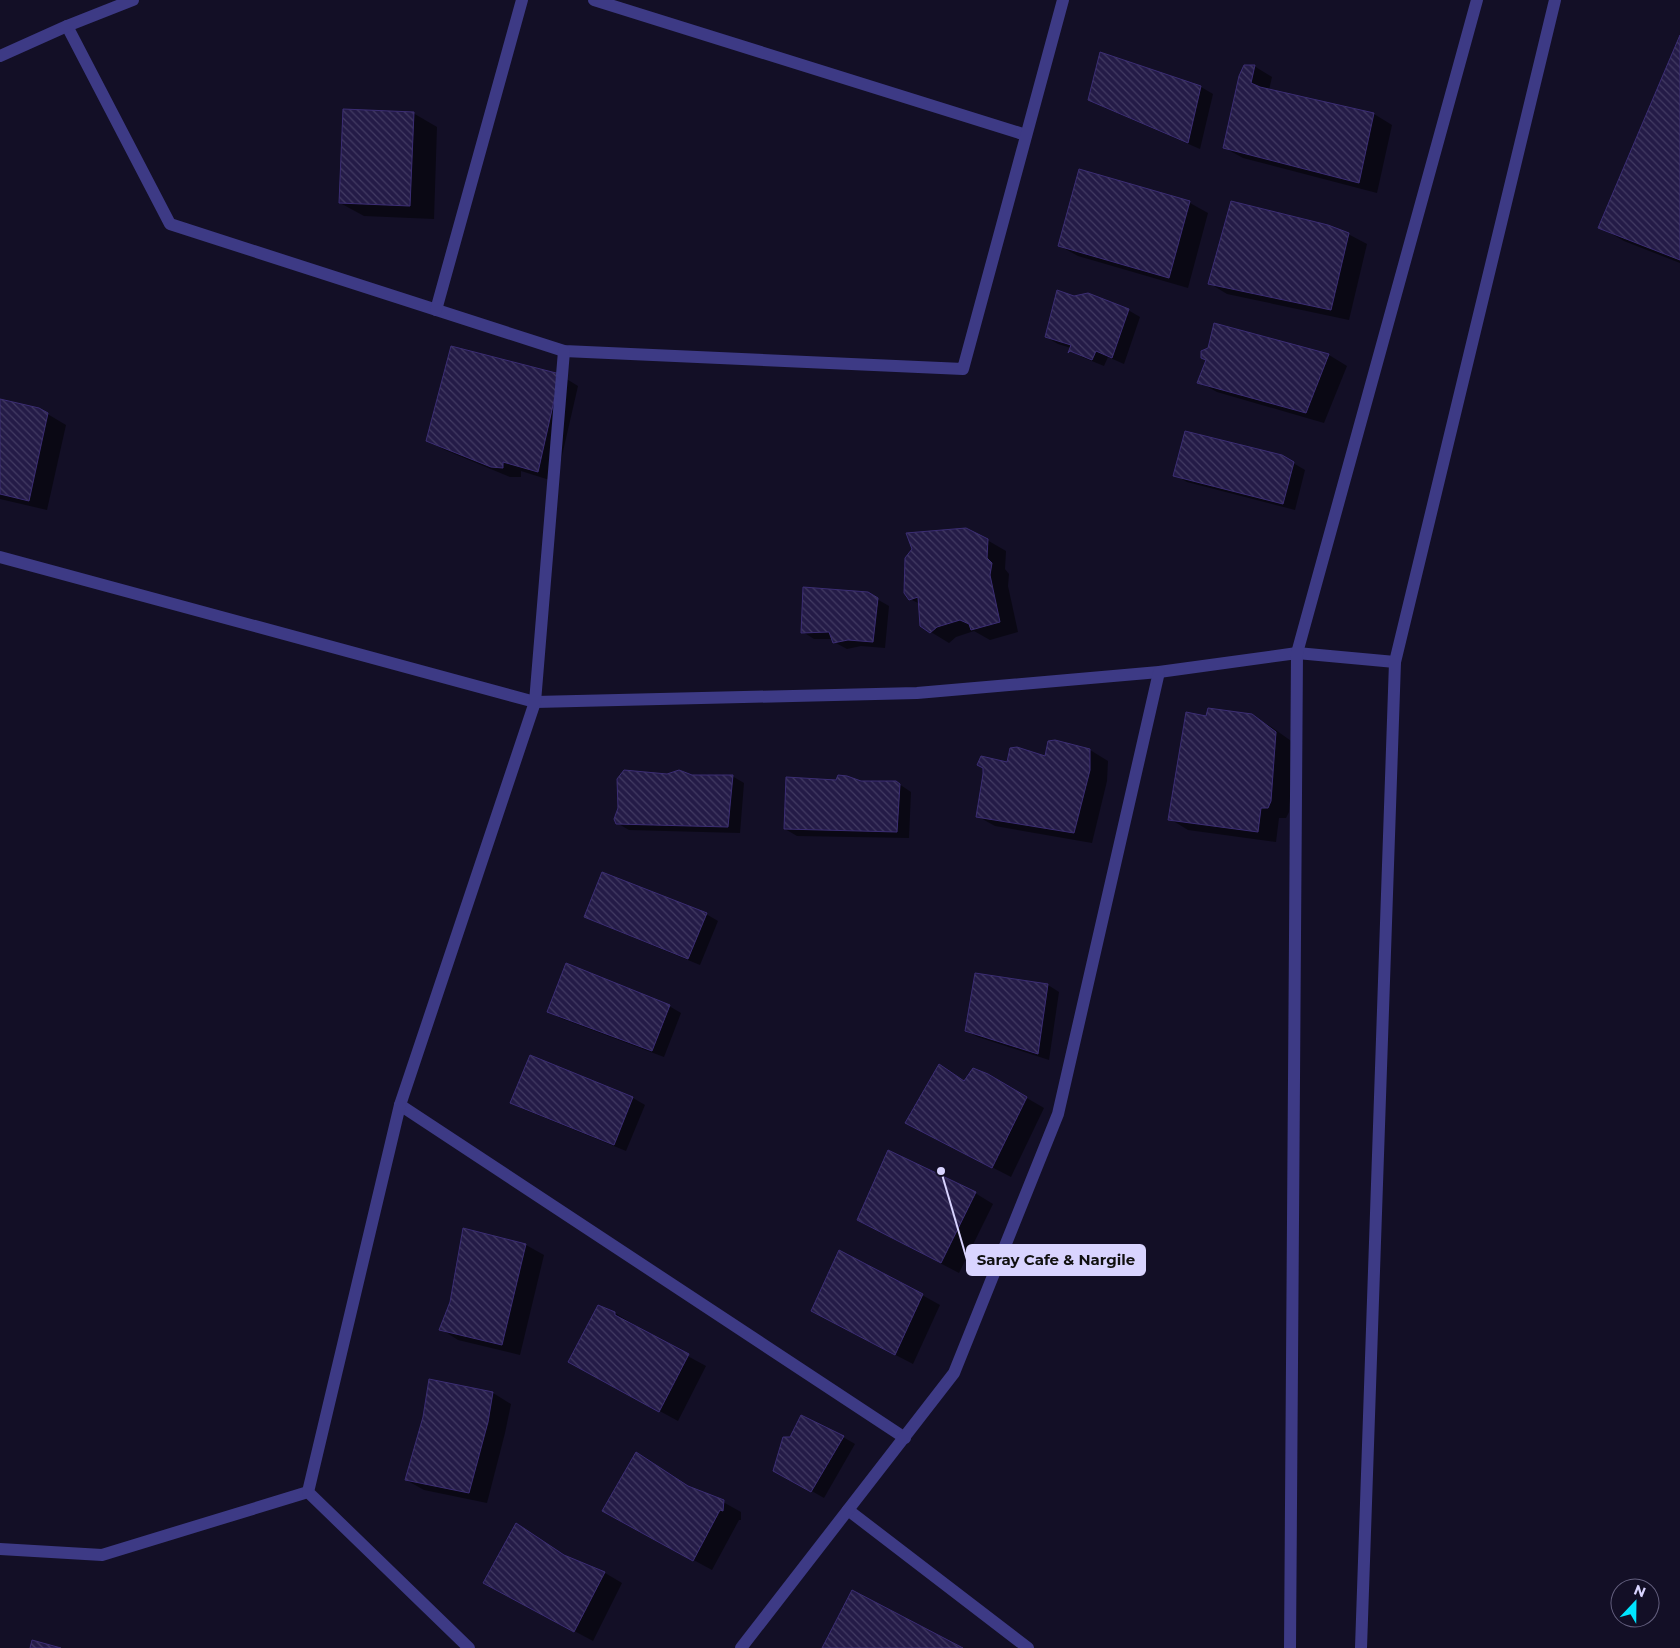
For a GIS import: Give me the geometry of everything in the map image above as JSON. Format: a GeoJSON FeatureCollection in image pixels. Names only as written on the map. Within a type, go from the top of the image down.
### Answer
{"type":"FeatureCollection","features":[{"type":"Feature","properties":{"kind":"street"},"geometry":{"type":"LineString","coordinates":[[0,56],[67,26],[133,0]]}},
{"type":"Feature","properties":{"kind":"street"},"geometry":{"type":"LineString","coordinates":[[436,310],[522,0]]}},
{"type":"Feature","properties":{"kind":"street"},"geometry":{"type":"LineString","coordinates":[[594,0],[1026,135]]}},
{"type":"Feature","properties":{"kind":"street"},"geometry":{"type":"LineString","coordinates":[[67,26],[170,224],[564,351],[963,369],[1064,0]]}},
{"type":"Feature","properties":{"kind":"street"},"geometry":{"type":"LineString","coordinates":[[1290,1648],[1297,653],[1477,0]]}},
{"type":"Feature","properties":{"kind":"street"},"geometry":{"type":"LineString","coordinates":[[1361,1648],[1395,662],[1555,0]]}},
{"type":"Feature","properties":{"kind":"street"},"geometry":{"type":"LineString","coordinates":[[308,1492],[400,1105],[535,702],[564,351]]}},
{"type":"Feature","properties":{"kind":"street"},"geometry":{"type":"LineString","coordinates":[[0,557],[535,702],[917,693],[1159,672],[1297,653],[1395,662]]}},
{"type":"Feature","properties":{"kind":"street"},"geometry":{"type":"LineString","coordinates":[[742,1648],[954,1373],[1058,1114],[1159,672]]}},
{"type":"Feature","properties":{"kind":"street"},"geometry":{"type":"LineString","coordinates":[[400,1105],[904,1438]]}},
{"type":"Feature","properties":{"kind":"street"},"geometry":{"type":"LineString","coordinates":[[0,1549],[102,1555],[308,1492]]}},
{"type":"Feature","properties":{"kind":"street"},"geometry":{"type":"LineString","coordinates":[[308,1492],[469,1648]]}},
{"type":"Feature","properties":{"kind":"street"},"geometry":{"type":"LineString","coordinates":[[848,1510],[1028,1648]]}},
{"type":"Feature","properties":{"kind":"building"},"geometry":{"type":"Polygon","coordinates":[[[1680,35],[1680,260],[1598,228],[1680,35]]]}},
{"type":"Feature","properties":{"kind":"building"},"geometry":{"type":"Polygon","coordinates":[[[1100,52],[1201,86],[1188,143],[1088,100],[1100,52]]]}},
{"type":"Feature","properties":{"kind":"building"},"geometry":{"type":"Polygon","coordinates":[[[1244,65],[1255,65],[1251,83],[1260,87],[1374,113],[1359,183],[1223,148],[1239,76],[1244,65]]]}},
{"type":"Feature","properties":{"kind":"building"},"geometry":{"type":"Polygon","coordinates":[[[343,109],[414,112],[410,206],[339,203],[343,109]]]}},
{"type":"Feature","properties":{"kind":"building"},"geometry":{"type":"Polygon","coordinates":[[[1079,169],[1190,201],[1169,278],[1058,246],[1079,169]]]}},
{"type":"Feature","properties":{"kind":"building"},"geometry":{"type":"Polygon","coordinates":[[[1231,201],[1328,225],[1349,233],[1331,310],[1208,284],[1231,201]]]}},
{"type":"Feature","properties":{"kind":"building"},"geometry":{"type":"Polygon","coordinates":[[[1057,290],[1074,296],[1088,293],[1129,309],[1112,358],[1096,351],[1092,360],[1070,351],[1068,353],[1071,345],[1045,337],[1057,290]]]}},
{"type":"Feature","properties":{"kind":"building"},"geometry":{"type":"Polygon","coordinates":[[[1214,323],[1329,354],[1306,413],[1197,383],[1206,360],[1201,358],[1201,351],[1208,348],[1214,323]]]}},
{"type":"Feature","properties":{"kind":"building"},"geometry":{"type":"Polygon","coordinates":[[[451,346],[560,374],[538,472],[503,462],[503,468],[491,467],[426,441],[451,346]]]}},
{"type":"Feature","properties":{"kind":"building"},"geometry":{"type":"Polygon","coordinates":[[[0,399],[39,408],[48,413],[29,501],[0,494],[0,399]]]}},
{"type":"Feature","properties":{"kind":"building"},"geometry":{"type":"Polygon","coordinates":[[[1185,431],[1282,455],[1294,462],[1283,504],[1173,476],[1185,431]]]}},
{"type":"Feature","properties":{"kind":"building"},"geometry":{"type":"Polygon","coordinates":[[[966,528],[988,539],[987,558],[992,563],[990,575],[1000,622],[971,630],[969,624],[960,620],[937,627],[930,633],[920,626],[918,597],[909,600],[904,593],[905,558],[912,549],[906,533],[966,528]]]}},
{"type":"Feature","properties":{"kind":"building"},"geometry":{"type":"Polygon","coordinates":[[[803,587],[868,592],[878,598],[873,642],[848,640],[833,643],[829,632],[801,633],[803,587]]]}},
{"type":"Feature","properties":{"kind":"building"},"geometry":{"type":"Polygon","coordinates":[[[1208,708],[1252,714],[1276,732],[1271,801],[1268,808],[1261,808],[1258,832],[1168,820],[1186,712],[1206,716],[1208,708]]]}},
{"type":"Feature","properties":{"kind":"building"},"geometry":{"type":"Polygon","coordinates":[[[1055,740],[1090,749],[1090,770],[1074,833],[976,817],[983,774],[983,768],[977,765],[981,756],[1007,762],[1010,748],[1017,747],[1045,756],[1048,741],[1055,740]]]}},
{"type":"Feature","properties":{"kind":"building"},"geometry":{"type":"Polygon","coordinates":[[[624,770],[667,774],[679,770],[692,775],[733,775],[728,827],[616,824],[614,819],[618,808],[617,779],[624,770]]]}},
{"type":"Feature","properties":{"kind":"building"},"geometry":{"type":"Polygon","coordinates":[[[838,775],[861,781],[896,781],[900,784],[897,832],[784,829],[786,777],[836,780],[838,775]]]}},
{"type":"Feature","properties":{"kind":"building"},"geometry":{"type":"Polygon","coordinates":[[[602,872],[707,913],[688,959],[584,917],[602,872]]]}},
{"type":"Feature","properties":{"kind":"building"},"geometry":{"type":"Polygon","coordinates":[[[566,963],[670,1005],[652,1051],[547,1012],[566,963]]]}},
{"type":"Feature","properties":{"kind":"building"},"geometry":{"type":"Polygon","coordinates":[[[975,973],[1048,984],[1038,1054],[965,1031],[975,973]]]}},
{"type":"Feature","properties":{"kind":"building"},"geometry":{"type":"Polygon","coordinates":[[[530,1055],[633,1097],[614,1145],[510,1103],[530,1055]]]}},
{"type":"Feature","properties":{"kind":"building"},"geometry":{"type":"Polygon","coordinates":[[[939,1064],[964,1081],[973,1068],[988,1074],[1027,1097],[992,1168],[905,1123],[939,1064]]]}},
{"type":"Feature","properties":{"kind":"building"},"geometry":{"type":"Polygon","coordinates":[[[888,1150],[976,1192],[941,1263],[857,1220],[888,1150]]]}},
{"type":"Feature","properties":{"kind":"building"},"geometry":{"type":"Polygon","coordinates":[[[463,1228],[526,1244],[502,1345],[439,1330],[450,1302],[463,1228]]]}},
{"type":"Feature","properties":{"kind":"building"},"geometry":{"type":"Polygon","coordinates":[[[839,1250],[923,1294],[895,1355],[811,1311],[839,1250]]]}},
{"type":"Feature","properties":{"kind":"building"},"geometry":{"type":"Polygon","coordinates":[[[598,1305],[615,1312],[615,1315],[689,1354],[659,1412],[568,1362],[598,1305]]]}},
{"type":"Feature","properties":{"kind":"building"},"geometry":{"type":"Polygon","coordinates":[[[429,1379],[493,1392],[488,1422],[469,1493],[405,1480],[423,1417],[429,1379]]]}},
{"type":"Feature","properties":{"kind":"building"},"geometry":{"type":"Polygon","coordinates":[[[801,1415],[844,1436],[811,1492],[773,1471],[783,1437],[790,1437],[801,1415]]]}},
{"type":"Feature","properties":{"kind":"building"},"geometry":{"type":"Polygon","coordinates":[[[636,1452],[688,1486],[724,1500],[723,1511],[720,1510],[693,1561],[602,1511],[636,1452]]]}},
{"type":"Feature","properties":{"kind":"building"},"geometry":{"type":"Polygon","coordinates":[[[516,1523],[564,1555],[605,1572],[574,1632],[483,1583],[516,1523]]]}},
{"type":"Feature","properties":{"kind":"building"},"geometry":{"type":"Polygon","coordinates":[[[852,1590],[963,1648],[822,1648],[852,1590]]]}},
{"type":"Feature","properties":{"kind":"building"},"geometry":{"type":"Polygon","coordinates":[[[32,1640],[61,1648],[30,1648],[32,1640]]]}},
{"type":"Feature","properties":{"kind":"place","name":"Saray Cafe & Nargile"},"geometry":{"type":"Point","coordinates":[941,1171]}}]}
